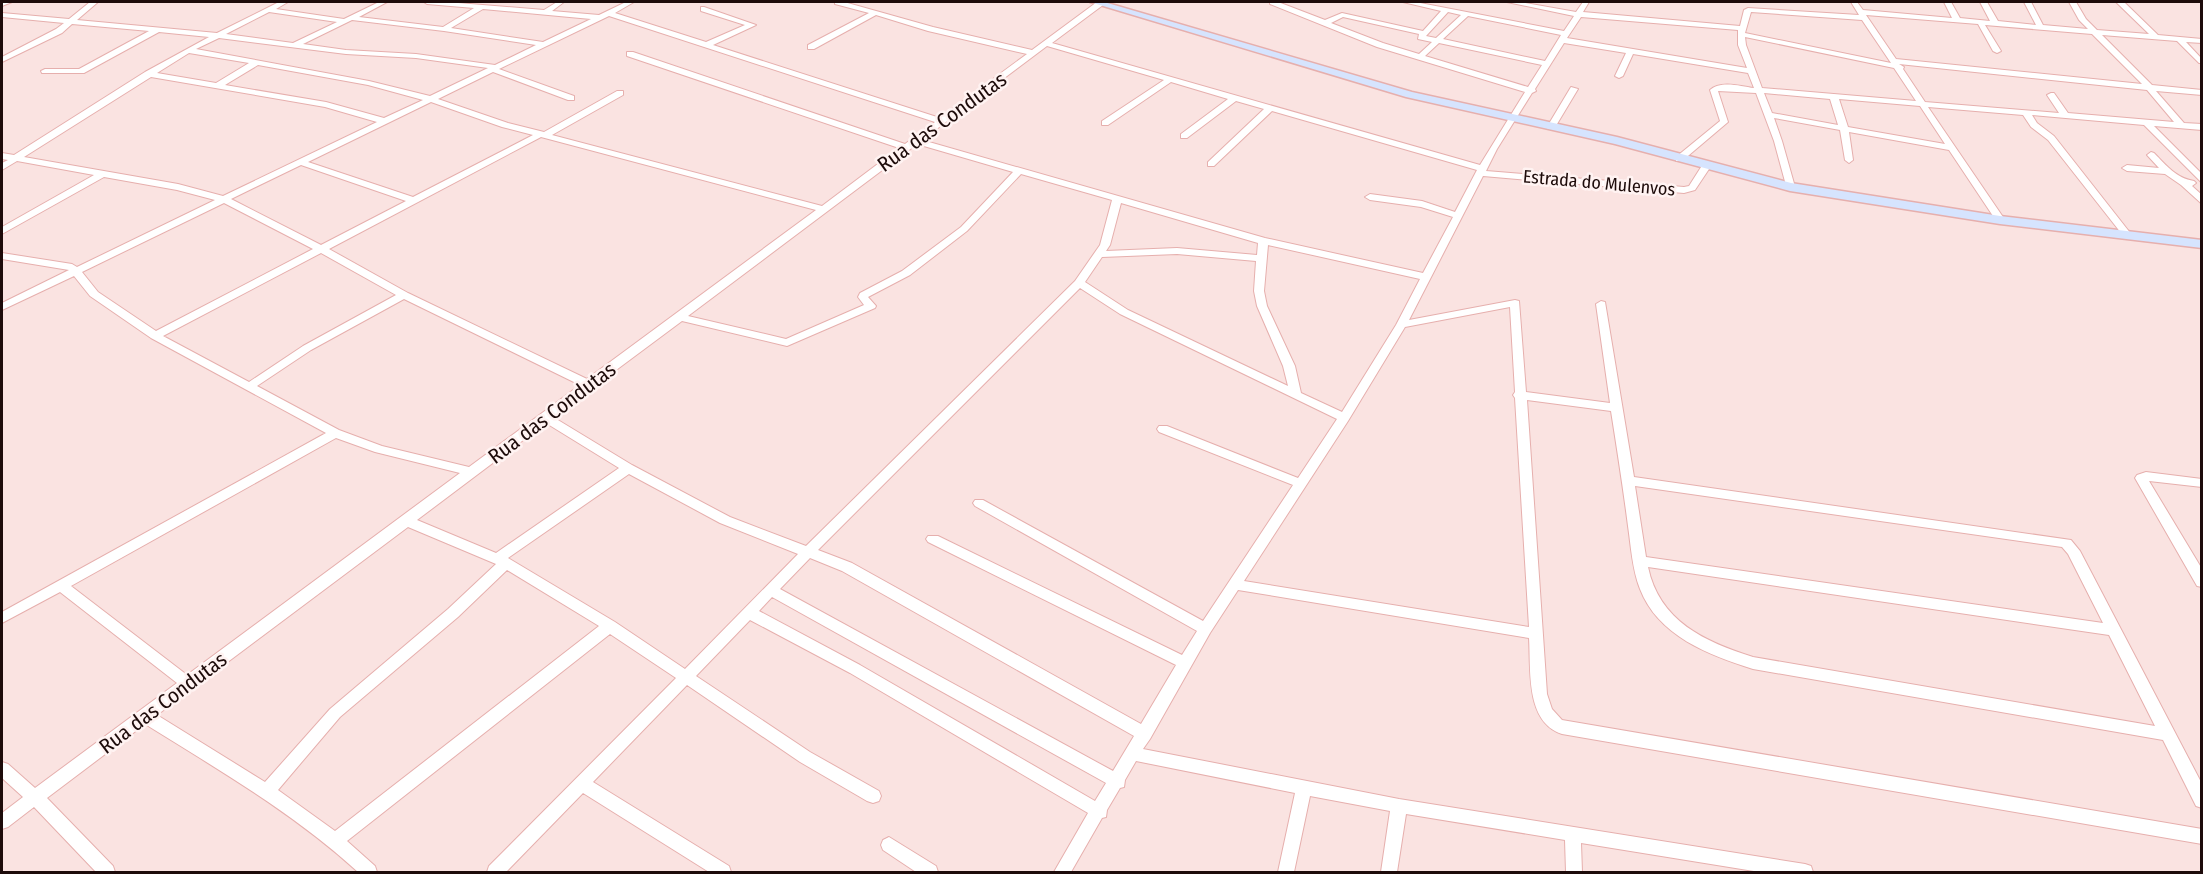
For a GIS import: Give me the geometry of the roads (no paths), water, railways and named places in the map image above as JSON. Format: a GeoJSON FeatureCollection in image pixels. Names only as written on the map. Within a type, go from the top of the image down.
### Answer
{"type":"FeatureCollection","features":[{"type":"Feature","properties":{"kind":"street"},"geometry":{"type":"LineString","coordinates":[[2,4],[8,2]]}},
{"type":"Feature","properties":{"kind":"street"},"geometry":{"type":"LineString","coordinates":[[2,60],[72,23],[94,2]]}},
{"type":"Feature","properties":{"kind":"street"},"geometry":{"type":"LineString","coordinates":[[2,167],[188,50],[284,2]]}},
{"type":"Feature","properties":{"kind":"street"},"geometry":{"type":"LineString","coordinates":[[295,45],[384,2]]}},
{"type":"Feature","properties":{"kind":"street"},"geometry":{"type":"LineString","coordinates":[[427,2],[544,13],[603,15],[706,45],[943,122]]}},
{"type":"Feature","properties":{"kind":"street"},"geometry":{"type":"LineString","coordinates":[[544,13],[561,2]]}},
{"type":"Feature","properties":{"kind":"street"},"geometry":{"type":"LineString","coordinates":[[2,307],[631,2]]}},
{"type":"Feature","properties":{"kind":"street"},"geometry":{"type":"LineString","coordinates":[[838,2],[961,37],[1035,53]]}},
{"type":"Feature","properties":{"kind":"street"},"geometry":{"type":"LineString","coordinates":[[1098,2],[1410,95],[1617,141],[1790,187],[2000,220],[2202,244]]}},
{"type":"Feature","properties":{"kind":"street","name":"Rua das Condutas"},"geometry":{"type":"LineString","coordinates":[[2,822],[823,209],[943,122],[1047,44],[1098,2]]}},
{"type":"Feature","properties":{"kind":"street"},"geometry":{"type":"LineString","coordinates":[[1273,2],[1380,45],[1532,91]]}},
{"type":"Feature","properties":{"kind":"street"},"geometry":{"type":"LineString","coordinates":[[1407,2],[1467,13],[1564,37],[1751,71]]}},
{"type":"Feature","properties":{"kind":"street"},"geometry":{"type":"LineString","coordinates":[[1511,2],[1577,14],[1742,31],[1898,64],[2148,86],[2202,93]]}},
{"type":"Feature","properties":{"kind":"street"},"geometry":{"type":"LineString","coordinates":[[1062,873],[1118,782],[1205,629],[1344,418],[1401,325],[1482,171],[1586,2]]}},
{"type":"Feature","properties":{"kind":"street"},"geometry":{"type":"LineString","coordinates":[[1854,2],[1898,64],[2000,220]]}},
{"type":"Feature","properties":{"kind":"street"},"geometry":{"type":"LineString","coordinates":[[1948,2],[1957,20]]}},
{"type":"Feature","properties":{"kind":"street"},"geometry":{"type":"LineString","coordinates":[[1984,2],[1995,23]]}},
{"type":"Feature","properties":{"kind":"street"},"geometry":{"type":"LineString","coordinates":[[2028,2],[2041,28]]}},
{"type":"Feature","properties":{"kind":"street"},"geometry":{"type":"LineString","coordinates":[[2073,2],[2083,21],[2148,86],[2181,125]]}},
{"type":"Feature","properties":{"kind":"street"},"geometry":{"type":"LineString","coordinates":[[2120,2],[2156,37]]}},
{"type":"Feature","properties":{"kind":"street"},"geometry":{"type":"LineString","coordinates":[[1790,187],[1769,115],[1744,56],[1742,31],[1748,10],[1760,5],[2202,41]]}},
{"type":"Feature","properties":{"kind":"street"},"geometry":{"type":"LineString","coordinates":[[444,29],[481,7]]}},
{"type":"Feature","properties":{"kind":"street"},"geometry":{"type":"LineString","coordinates":[[704,9],[752,25],[706,45]]}},
{"type":"Feature","properties":{"kind":"street"},"geometry":{"type":"LineString","coordinates":[[1447,9],[1420,36],[1547,64]]}},
{"type":"Feature","properties":{"kind":"street"},"geometry":{"type":"LineString","coordinates":[[267,10],[444,29],[542,44]]}},
{"type":"Feature","properties":{"kind":"street"},"geometry":{"type":"LineString","coordinates":[[811,46],[875,13]]}},
{"type":"Feature","properties":{"kind":"street"},"geometry":{"type":"LineString","coordinates":[[1420,57],[1440,41],[1467,13]]}},
{"type":"Feature","properties":{"kind":"street"},"geometry":{"type":"LineString","coordinates":[[1327,22],[1342,15],[1423,33]]}},
{"type":"Feature","properties":{"kind":"street"},"geometry":{"type":"LineString","coordinates":[[3,16],[216,35],[346,52],[422,57],[494,68],[571,98]]}},
{"type":"Feature","properties":{"kind":"street"},"geometry":{"type":"LineString","coordinates":[[1980,22],[1997,51]]}},
{"type":"Feature","properties":{"kind":"street"},"geometry":{"type":"LineString","coordinates":[[45,71],[81,71],[156,30]]}},
{"type":"Feature","properties":{"kind":"street"},"geometry":{"type":"LineString","coordinates":[[2178,39],[2199,61]]}},
{"type":"Feature","properties":{"kind":"street","name":"Estrada do Mulenvos"},"geometry":{"type":"LineString","coordinates":[[1047,44],[1482,171],[1684,190],[1692,188],[1706,166]]}},
{"type":"Feature","properties":{"kind":"street"},"geometry":{"type":"LineString","coordinates":[[188,50],[369,83],[430,99],[505,125],[823,209]]}},
{"type":"Feature","properties":{"kind":"street"},"geometry":{"type":"LineString","coordinates":[[1619,76],[1631,50]]}},
{"type":"Feature","properties":{"kind":"street"},"geometry":{"type":"LineString","coordinates":[[630,54],[907,148]]}},
{"type":"Feature","properties":{"kind":"street"},"geometry":{"type":"LineString","coordinates":[[217,86],[257,62]]}},
{"type":"Feature","properties":{"kind":"street"},"geometry":{"type":"LineString","coordinates":[[148,74],[326,105],[384,121]]}},
{"type":"Feature","properties":{"kind":"street"},"geometry":{"type":"LineString","coordinates":[[1105,123],[1169,80]]}},
{"type":"Feature","properties":{"kind":"street"},"geometry":{"type":"LineString","coordinates":[[1679,159],[1724,122],[1714,87],[2202,127]]}},
{"type":"Feature","properties":{"kind":"street"},"geometry":{"type":"LineString","coordinates":[[1551,127],[1574,89]]}},
{"type":"Feature","properties":{"kind":"street"},"geometry":{"type":"LineString","coordinates":[[155,336],[620,93]]}},
{"type":"Feature","properties":{"kind":"street"},"geometry":{"type":"LineString","coordinates":[[2051,95],[2066,116]]}},
{"type":"Feature","properties":{"kind":"street"},"geometry":{"type":"LineString","coordinates":[[1834,98],[1844,129],[1849,160]]}},
{"type":"Feature","properties":{"kind":"street"},"geometry":{"type":"LineString","coordinates":[[1184,136],[1233,99]]}},
{"type":"Feature","properties":{"kind":"street"},"geometry":{"type":"LineString","coordinates":[[1211,164],[1269,109]]}},
{"type":"Feature","properties":{"kind":"street"},"geometry":{"type":"LineString","coordinates":[[2026,113],[2034,125],[2051,138],[2128,236]]}},
{"type":"Feature","properties":{"kind":"street"},"geometry":{"type":"LineString","coordinates":[[1769,115],[1951,148]]}},
{"type":"Feature","properties":{"kind":"street"},"geometry":{"type":"LineString","coordinates":[[2148,124],[2202,182]]}},
{"type":"Feature","properties":{"kind":"street"},"geometry":{"type":"LineString","coordinates":[[917,141],[1263,241],[1427,277]]}},
{"type":"Feature","properties":{"kind":"street"},"geometry":{"type":"LineString","coordinates":[[2151,155],[2202,201]]}},
{"type":"Feature","properties":{"kind":"street"},"geometry":{"type":"LineString","coordinates":[[2,156],[104,173],[223,200],[323,249],[404,295],[589,385]]}},
{"type":"Feature","properties":{"kind":"street"},"geometry":{"type":"LineString","coordinates":[[300,162],[416,201]]}},
{"type":"Feature","properties":{"kind":"street"},"geometry":{"type":"LineString","coordinates":[[2127,168],[2168,172]]}},
{"type":"Feature","properties":{"kind":"street"},"geometry":{"type":"LineString","coordinates":[[679,317],[790,343],[871,306],[863,297],[864,295],[906,273],[964,229],[1018,172]]}},
{"type":"Feature","properties":{"kind":"street"},"geometry":{"type":"LineString","coordinates":[[2,231],[104,173]]}},
{"type":"Feature","properties":{"kind":"street"},"geometry":{"type":"LineString","coordinates":[[2184,183],[2202,182]]}},
{"type":"Feature","properties":{"kind":"street"},"geometry":{"type":"LineString","coordinates":[[1370,197],[1422,204],[1459,216]]}},
{"type":"Feature","properties":{"kind":"street"},"geometry":{"type":"LineString","coordinates":[[495,873],[808,552],[1078,283],[1100,254],[1108,237],[1117,200]]}},
{"type":"Feature","properties":{"kind":"street"},"geometry":{"type":"LineString","coordinates":[[1263,241],[1259,291],[1262,306],[1289,366],[1296,396]]}},
{"type":"Feature","properties":{"kind":"street"},"geometry":{"type":"LineString","coordinates":[[1100,254],[1177,251],[1260,258]]}},
{"type":"Feature","properties":{"kind":"street"},"geometry":{"type":"LineString","coordinates":[[2,256],[67,265],[77,271],[94,294],[155,336],[335,433],[379,449],[473,472]]}},
{"type":"Feature","properties":{"kind":"street"},"geometry":{"type":"LineString","coordinates":[[1078,283],[1124,312],[1344,418]]}},
{"type":"Feature","properties":{"kind":"street"},"geometry":{"type":"LineString","coordinates":[[250,386],[307,348],[404,295]]}},
{"type":"Feature","properties":{"kind":"street"},"geometry":{"type":"LineString","coordinates":[[1401,325],[1515,303],[1519,395],[1540,694],[1544,712],[1551,721],[1562,728],[2202,837]]}},
{"type":"Feature","properties":{"kind":"street"},"geometry":{"type":"LineString","coordinates":[[1601,304],[1640,561],[1648,592],[1661,611],[1679,629],[1702,645],[1753,663],[2167,734]]}},
{"type":"Feature","properties":{"kind":"street"},"geometry":{"type":"LineString","coordinates":[[1519,395],[1616,408]]}},
{"type":"Feature","properties":{"kind":"street"},"geometry":{"type":"LineString","coordinates":[[546,418],[628,468],[725,520],[847,567],[1145,734]]}},
{"type":"Feature","properties":{"kind":"street"},"geometry":{"type":"LineString","coordinates":[[1163,429],[1300,483]]}},
{"type":"Feature","properties":{"kind":"street"},"geometry":{"type":"LineString","coordinates":[[2,618],[335,433]]}},
{"type":"Feature","properties":{"kind":"street"},"geometry":{"type":"LineString","coordinates":[[267,791],[318,730],[358,691],[425,638],[502,561],[628,468]]}},
{"type":"Feature","properties":{"kind":"street"},"geometry":{"type":"LineString","coordinates":[[2202,483],[2146,476],[2141,478],[2202,582]]}},
{"type":"Feature","properties":{"kind":"street"},"geometry":{"type":"LineString","coordinates":[[1628,481],[2066,543],[2073,551],[2202,801]]}},
{"type":"Feature","properties":{"kind":"street"},"geometry":{"type":"LineString","coordinates":[[979,503],[1205,629]]}},
{"type":"Feature","properties":{"kind":"street"},"geometry":{"type":"LineString","coordinates":[[407,521],[502,561],[610,626],[805,757],[873,796]]}},
{"type":"Feature","properties":{"kind":"street"},"geometry":{"type":"LineString","coordinates":[[933,539],[1186,663]]}},
{"type":"Feature","properties":{"kind":"street"},"geometry":{"type":"LineString","coordinates":[[1640,561],[2114,630]]}},
{"type":"Feature","properties":{"kind":"street"},"geometry":{"type":"LineString","coordinates":[[1233,584],[1537,634]]}},
{"type":"Feature","properties":{"kind":"street"},"geometry":{"type":"LineString","coordinates":[[61,585],[188,684]]}},
{"type":"Feature","properties":{"kind":"street"},"geometry":{"type":"LineString","coordinates":[[772,591],[1118,782]]}},
{"type":"Feature","properties":{"kind":"street"},"geometry":{"type":"LineString","coordinates":[[750,613],[855,669],[1100,812]]}},
{"type":"Feature","properties":{"kind":"street"},"geometry":{"type":"LineString","coordinates":[[335,841],[610,626]]}},
{"type":"Feature","properties":{"kind":"street"},"geometry":{"type":"LineString","coordinates":[[145,716],[267,791],[335,841],[369,873]]}},
{"type":"Feature","properties":{"kind":"street"},"geometry":{"type":"LineString","coordinates":[[1133,754],[1399,806],[1805,873]]}},
{"type":"Feature","properties":{"kind":"street"},"geometry":{"type":"LineString","coordinates":[[2,769],[36,798],[108,873]]}},
{"type":"Feature","properties":{"kind":"street"},"geometry":{"type":"LineString","coordinates":[[583,784],[723,873]]}},
{"type":"Feature","properties":{"kind":"street"},"geometry":{"type":"LineString","coordinates":[[1286,873],[1304,787]]}},
{"type":"Feature","properties":{"kind":"street"},"geometry":{"type":"LineString","coordinates":[[1389,873],[1399,806]]}},
{"type":"Feature","properties":{"kind":"street"},"geometry":{"type":"LineString","coordinates":[[1573,835],[1574,873]]}},
{"type":"Feature","properties":{"kind":"street"},"geometry":{"type":"LineString","coordinates":[[889,845],[930,873]]}}]}
